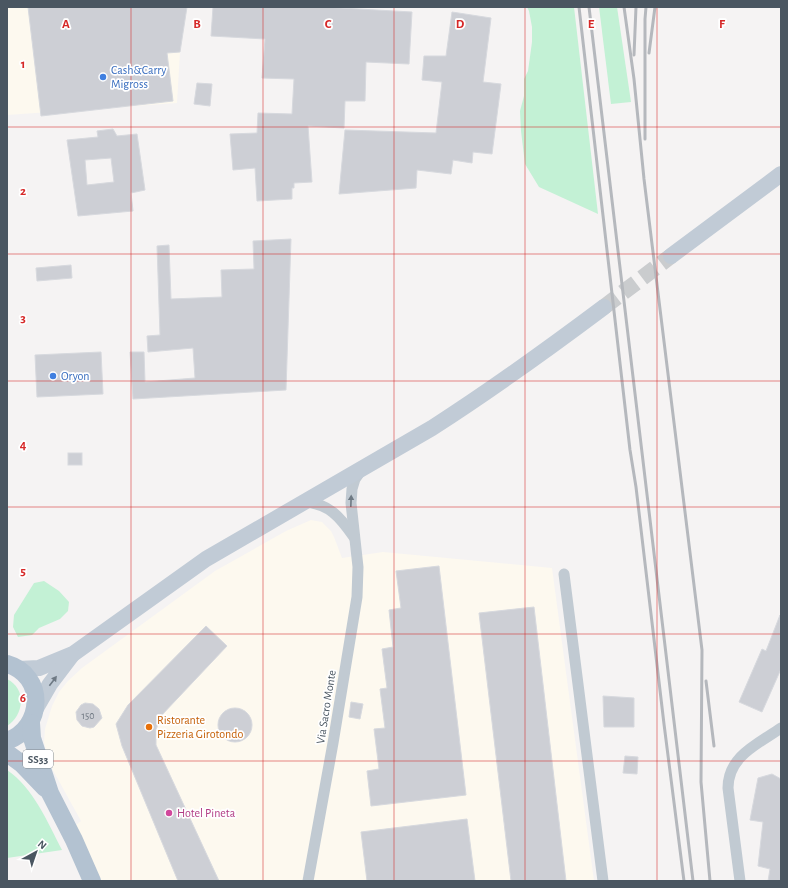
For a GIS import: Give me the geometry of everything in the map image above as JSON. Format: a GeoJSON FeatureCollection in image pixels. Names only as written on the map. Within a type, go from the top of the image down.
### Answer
{"type":"FeatureCollection","features":[{"type":"Feature","properties":{"kind":"main road"},"geometry":{"type":"LineString","coordinates":[[7,741],[14,739],[23,732],[33,716],[35,697],[32,684],[11,662]]}},
{"type":"Feature","properties":{"kind":"main road","name":"SS33"},"geometry":{"type":"LineString","coordinates":[[33,716],[32,738],[50,794],[74,840],[92,881]]}},
{"type":"Feature","properties":{"kind":"main road","name":"SS33"},"geometry":{"type":"LineString","coordinates":[[7,753],[22,764],[50,794]]}},
{"type":"Feature","properties":{"kind":"street"},"geometry":{"type":"LineString","coordinates":[[671,256],[781,174]]}},
{"type":"Feature","properties":{"kind":"street"},"geometry":{"type":"LineString","coordinates":[[11,662],[39,668],[73,654],[206,559],[432,428],[465,407],[604,307]]}},
{"type":"Feature","properties":{"kind":"street","name":"Via Sacro Monte"},"geometry":{"type":"LineString","coordinates":[[308,881],[357,597],[358,567],[351,504],[352,489],[363,468]]}},
{"type":"Feature","properties":{"kind":"street","name":"Via Sacro Monte"},"geometry":{"type":"LineString","coordinates":[[303,502],[314,503],[335,513],[354,537]]}},
{"type":"Feature","properties":{"kind":"street"},"geometry":{"type":"LineString","coordinates":[[564,574],[603,881]]}},
{"type":"Feature","properties":{"kind":"street"},"geometry":{"type":"LineString","coordinates":[[33,716],[50,684],[73,654]]}},
{"type":"Feature","properties":{"kind":"street"},"geometry":{"type":"LineString","coordinates":[[740,881],[728,788],[729,776],[733,765],[748,750],[781,728]]}},
{"type":"Feature","properties":{"kind":"shaded area","name":"Cash&Carry Migross"},"geometry":{"type":"Polygon","coordinates":[[[7,7],[187,7],[180,52],[177,103],[7,115],[7,7]]]}},
{"type":"Feature","properties":{"kind":"shaded area"},"geometry":{"type":"Polygon","coordinates":[[[311,520],[322,522],[331,531],[342,558],[383,552],[552,568],[594,881],[100,881],[76,825],[81,821],[49,763],[44,742],[45,729],[52,706],[59,692],[82,668],[215,571],[286,531],[311,520]]]}},
{"type":"Feature","properties":{"kind":"green space"},"geometry":{"type":"Polygon","coordinates":[[[527,7],[574,7],[598,214],[539,187],[525,164],[520,111],[524,96],[524,79],[528,71],[532,42],[532,27],[527,7]]]}},
{"type":"Feature","properties":{"kind":"green space"},"geometry":{"type":"Polygon","coordinates":[[[599,7],[617,7],[631,102],[611,104],[599,7]]]}},
{"type":"Feature","properties":{"kind":"green space"},"geometry":{"type":"Polygon","coordinates":[[[44,581],[59,591],[69,602],[68,611],[60,619],[39,628],[32,635],[18,637],[13,627],[14,615],[34,583],[44,581]]]}},
{"type":"Feature","properties":{"kind":"green space"},"geometry":{"type":"Polygon","coordinates":[[[7,679],[18,689],[21,702],[17,715],[7,726],[7,679]]]}},
{"type":"Feature","properties":{"kind":"green space"},"geometry":{"type":"Polygon","coordinates":[[[7,770],[25,786],[39,806],[62,850],[7,858],[7,770]]]}},
{"type":"Feature","properties":{"kind":"building","name":"Cash&Carry Migross"},"geometry":{"type":"Polygon","coordinates":[[[28,7],[187,7],[180,52],[167,53],[173,101],[41,116],[28,7]]]}},
{"type":"Feature","properties":{"kind":"building"},"geometry":{"type":"Polygon","coordinates":[[[213,7],[323,7],[412,12],[409,64],[366,62],[365,101],[345,101],[344,128],[308,126],[312,182],[294,183],[294,188],[292,188],[292,199],[257,201],[255,168],[233,170],[230,134],[257,133],[258,113],[292,114],[294,79],[262,78],[265,39],[211,36],[213,7]]]}},
{"type":"Feature","properties":{"kind":"building"},"geometry":{"type":"Polygon","coordinates":[[[452,12],[491,18],[483,82],[501,84],[492,154],[473,152],[472,163],[453,160],[451,174],[417,170],[416,188],[339,194],[345,130],[436,133],[442,82],[422,80],[424,56],[446,56],[452,12]]]}},
{"type":"Feature","properties":{"kind":"building"},"geometry":{"type":"Polygon","coordinates":[[[197,83],[212,84],[210,106],[194,104],[197,83]]]}},
{"type":"Feature","properties":{"kind":"building"},"geometry":{"type":"Polygon","coordinates":[[[113,129],[117,136],[137,134],[145,190],[131,193],[133,211],[78,216],[67,140],[98,137],[97,131],[113,129]],[[111,158],[85,160],[87,185],[114,182],[111,158]]]}},
{"type":"Feature","properties":{"kind":"building"},"geometry":{"type":"Polygon","coordinates":[[[291,239],[286,390],[133,399],[130,352],[144,352],[145,382],[195,378],[193,348],[148,352],[147,336],[160,335],[157,246],[169,245],[171,299],[222,297],[221,270],[254,269],[253,241],[291,239]]]}},
{"type":"Feature","properties":{"kind":"building"},"geometry":{"type":"Polygon","coordinates":[[[71,265],[72,278],[37,281],[36,268],[71,265]]]}},
{"type":"Feature","properties":{"kind":"building"},"geometry":{"type":"Polygon","coordinates":[[[101,352],[103,394],[37,397],[35,355],[101,352]]]}},
{"type":"Feature","properties":{"kind":"building"},"geometry":{"type":"Polygon","coordinates":[[[68,453],[82,453],[82,465],[68,465],[68,453]]]}},
{"type":"Feature","properties":{"kind":"building"},"geometry":{"type":"Polygon","coordinates":[[[439,566],[466,795],[371,806],[367,771],[379,769],[374,729],[385,728],[380,689],[387,688],[382,649],[393,647],[389,610],[401,608],[396,571],[439,566]]]}},
{"type":"Feature","properties":{"kind":"building"},"geometry":{"type":"Polygon","coordinates":[[[534,607],[566,881],[511,881],[479,613],[534,607]]]}},
{"type":"Feature","properties":{"kind":"building"},"geometry":{"type":"Polygon","coordinates":[[[780,615],[781,669],[762,712],[739,702],[762,649],[766,651],[780,615]]]}},
{"type":"Feature","properties":{"kind":"building","name":"Hotel Pineta"},"geometry":{"type":"Polygon","coordinates":[[[206,626],[227,646],[160,717],[156,730],[156,745],[219,881],[178,881],[122,746],[116,724],[128,705],[206,626]]]}},
{"type":"Feature","properties":{"kind":"building"},"geometry":{"type":"Polygon","coordinates":[[[603,696],[634,698],[634,727],[604,727],[603,696]]]}},
{"type":"Feature","properties":{"kind":"building"},"geometry":{"type":"Polygon","coordinates":[[[351,702],[363,704],[360,719],[349,717],[351,702]]]}},
{"type":"Feature","properties":{"kind":"building"},"geometry":{"type":"Polygon","coordinates":[[[85,703],[93,704],[99,709],[102,718],[94,727],[90,728],[82,726],[77,720],[76,712],[81,705],[85,703]]]}},
{"type":"Feature","properties":{"kind":"building"},"geometry":{"type":"Polygon","coordinates":[[[232,708],[238,708],[247,713],[251,719],[251,731],[247,737],[238,742],[232,742],[223,737],[218,728],[218,722],[223,713],[232,708]]]}},
{"type":"Feature","properties":{"kind":"building"},"geometry":{"type":"Polygon","coordinates":[[[625,756],[638,757],[637,774],[623,773],[625,756]]]}},
{"type":"Feature","properties":{"kind":"building"},"geometry":{"type":"Polygon","coordinates":[[[772,774],[781,779],[781,881],[768,881],[770,869],[758,866],[763,822],[750,820],[758,778],[772,774]]]}},
{"type":"Feature","properties":{"kind":"building"},"geometry":{"type":"Polygon","coordinates":[[[467,819],[475,881],[367,881],[361,832],[467,819]]]}},
{"type":"Feature","properties":{"kind":"tunnel"},"geometry":{"type":"LineString","coordinates":[[604,307],[671,256]]}},
{"type":"Feature","properties":{"kind":"railway"},"geometry":{"type":"LineString","coordinates":[[579,7],[630,450],[636,487],[684,881]]}},
{"type":"Feature","properties":{"kind":"railway"},"geometry":{"type":"LineString","coordinates":[[589,7],[693,881]]}},
{"type":"Feature","properties":{"kind":"railway"},"geometry":{"type":"LineString","coordinates":[[624,7],[634,79],[644,179],[702,650],[701,782],[710,881]]}},
{"type":"Feature","properties":{"kind":"railway"},"geometry":{"type":"LineString","coordinates":[[634,55],[636,7]]}},
{"type":"Feature","properties":{"kind":"railway"},"geometry":{"type":"LineString","coordinates":[[645,139],[646,7]]}},
{"type":"Feature","properties":{"kind":"railway"},"geometry":{"type":"LineString","coordinates":[[649,53],[655,7]]}},
{"type":"Feature","properties":{"kind":"railway"},"geometry":{"type":"LineString","coordinates":[[706,681],[714,746]]}},
{"type":"Feature","properties":{"kind":"place","name":"Cash&Carry Migross"},"geometry":{"type":"Point","coordinates":[103,77]}},
{"type":"Feature","properties":{"kind":"place","name":"Oryon"},"geometry":{"type":"Point","coordinates":[53,376]}},
{"type":"Feature","properties":{"kind":"place","name":"Ristorante Pizzeria Girotondo"},"geometry":{"type":"Point","coordinates":[149,727]}},
{"type":"Feature","properties":{"kind":"place","name":"Hotel Pineta"},"geometry":{"type":"Point","coordinates":[169,813]}}]}
